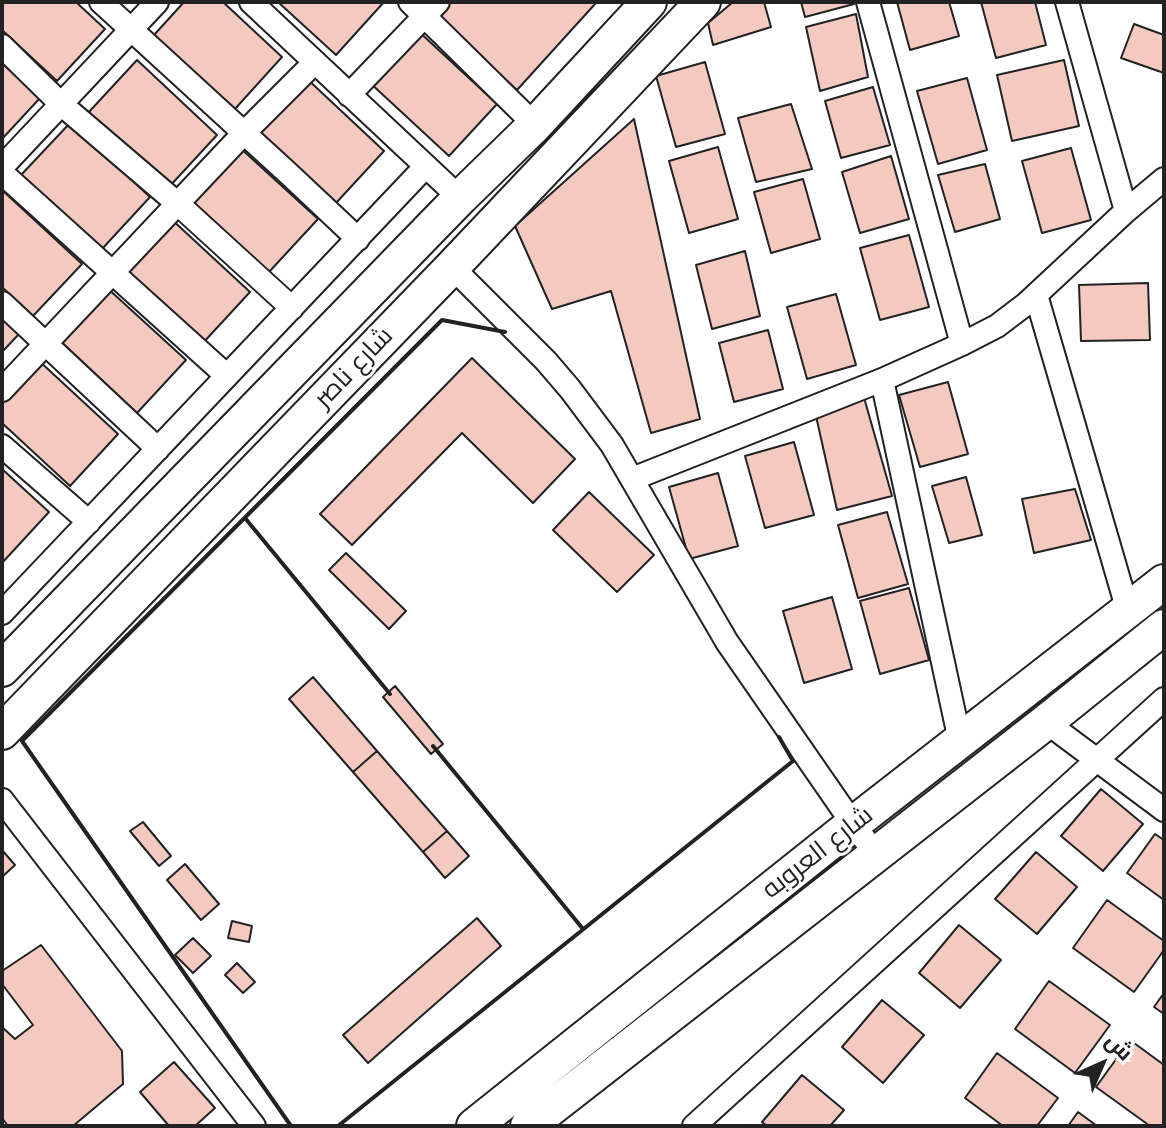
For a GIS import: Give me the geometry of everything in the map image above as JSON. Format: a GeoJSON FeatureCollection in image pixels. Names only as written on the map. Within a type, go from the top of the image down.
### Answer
{"type":"FeatureCollection","features":[{"type":"Feature","properties":{"kind":"main road","name":"شارع ناصر"},"geometry":{"type":"LineString","coordinates":[[2,669],[460,198],[535,125],[633,7]]}},
{"type":"Feature","properties":{"kind":"main road","name":"شارع ناصر"},"geometry":{"type":"LineString","coordinates":[[2,732],[452,267],[687,7]]}},
{"type":"Feature","properties":{"kind":"main road","name":"شارع العروبه"},"geometry":{"type":"LineString","coordinates":[[474,1126],[853,824],[1152,597]]}},
{"type":"Feature","properties":{"kind":"main road"},"geometry":{"type":"LineString","coordinates":[[44,624],[74,658]]}},
{"type":"Feature","properties":{"kind":"main road","name":"شارع العروبه"},"geometry":{"type":"LineString","coordinates":[[528,1126],[1164,627]]}},
{"type":"Feature","properties":{"kind":"street"},"geometry":{"type":"LineString","coordinates":[[101,2],[358,239]]}},
{"type":"Feature","properties":{"kind":"street"},"geometry":{"type":"LineString","coordinates":[[2,167],[157,2]]}},
{"type":"Feature","properties":{"kind":"street"},"geometry":{"type":"LineString","coordinates":[[251,2],[460,198]]}},
{"type":"Feature","properties":{"kind":"street"},"geometry":{"type":"LineString","coordinates":[[868,2],[962,344]]}},
{"type":"Feature","properties":{"kind":"street"},"geometry":{"type":"LineString","coordinates":[[1067,2],[1126,211]]}},
{"type":"Feature","properties":{"kind":"street"},"geometry":{"type":"LineString","coordinates":[[349,95],[424,7],[535,125]]}},
{"type":"Feature","properties":{"kind":"street"},"geometry":{"type":"LineString","coordinates":[[2,46],[61,104],[178,204],[292,308]]}},
{"type":"Feature","properties":{"kind":"street"},"geometry":{"type":"LineString","coordinates":[[2,390],[314,63]]}},
{"type":"Feature","properties":{"kind":"street"},"geometry":{"type":"LineString","coordinates":[[7,597],[89,522],[426,166]]}},
{"type":"Feature","properties":{"kind":"street"},"geometry":{"type":"LineString","coordinates":[[2,173],[227,376]]}},
{"type":"Feature","properties":{"kind":"street"},"geometry":{"type":"LineString","coordinates":[[632,479],[882,380],[997,326],[1036,295],[1164,179]]}},
{"type":"Feature","properties":{"kind":"street"},"geometry":{"type":"LineString","coordinates":[[452,267],[546,361],[612,445],[727,642],[876,854]]}},
{"type":"Feature","properties":{"kind":"street"},"geometry":{"type":"LineString","coordinates":[[1036,295],[1152,597]]}},
{"type":"Feature","properties":{"kind":"street"},"geometry":{"type":"LineString","coordinates":[[2,303],[158,449]]}},
{"type":"Feature","properties":{"kind":"street"},"geometry":{"type":"LineString","coordinates":[[882,380],[960,741]]}},
{"type":"Feature","properties":{"kind":"street"},"geometry":{"type":"LineString","coordinates":[[2,446],[89,522]]}},
{"type":"Feature","properties":{"kind":"street"},"geometry":{"type":"LineString","coordinates":[[694,1126],[1164,699]]}},
{"type":"Feature","properties":{"kind":"street"},"geometry":{"type":"LineString","coordinates":[[1046,722],[1164,810]]}},
{"type":"Feature","properties":{"kind":"street"},"geometry":{"type":"LineString","coordinates":[[2,800],[254,1126]]}},
{"type":"Feature","properties":{"kind":"building"},"geometry":{"type":"Polygon","coordinates":[[[2,2],[76,2],[105,29],[57,81],[2,30],[2,2]]]}},
{"type":"Feature","properties":{"kind":"building"},"geometry":{"type":"Polygon","coordinates":[[[184,2],[223,2],[282,57],[234,110],[154,35],[184,2]]]}},
{"type":"Feature","properties":{"kind":"building"},"geometry":{"type":"Polygon","coordinates":[[[278,2],[384,2],[336,55],[278,2]]]}},
{"type":"Feature","properties":{"kind":"building"},"geometry":{"type":"Polygon","coordinates":[[[442,2],[595,4],[517,90],[432,13],[442,2]]]}},
{"type":"Feature","properties":{"kind":"building"},"geometry":{"type":"Polygon","coordinates":[[[733,2],[764,2],[771,27],[713,45],[708,23],[733,2]]]}},
{"type":"Feature","properties":{"kind":"building"},"geometry":{"type":"Polygon","coordinates":[[[801,2],[854,2],[854,4],[805,17],[801,2]]]}},
{"type":"Feature","properties":{"kind":"building"},"geometry":{"type":"Polygon","coordinates":[[[897,2],[949,2],[959,36],[910,50],[897,2]]]}},
{"type":"Feature","properties":{"kind":"building"},"geometry":{"type":"Polygon","coordinates":[[[981,2],[1035,2],[1046,45],[996,58],[981,2]]]}},
{"type":"Feature","properties":{"kind":"building"},"geometry":{"type":"Polygon","coordinates":[[[856,14],[868,77],[820,91],[806,27],[856,14]]]}},
{"type":"Feature","properties":{"kind":"building"},"geometry":{"type":"Polygon","coordinates":[[[1134,24],[1164,35],[1164,73],[1121,58],[1134,24]]]}},
{"type":"Feature","properties":{"kind":"building"},"geometry":{"type":"Polygon","coordinates":[[[416,29],[497,104],[449,156],[368,81],[416,29]]]}},
{"type":"Feature","properties":{"kind":"building"},"geometry":{"type":"Polygon","coordinates":[[[137,60],[217,135],[169,187],[88,113],[137,60]]]}},
{"type":"Feature","properties":{"kind":"building"},"geometry":{"type":"Polygon","coordinates":[[[1064,60],[1079,126],[1012,141],[997,75],[1064,60]]]}},
{"type":"Feature","properties":{"kind":"building"},"geometry":{"type":"Polygon","coordinates":[[[705,62],[725,134],[676,147],[656,76],[705,62]]]}},
{"type":"Feature","properties":{"kind":"building"},"geometry":{"type":"Polygon","coordinates":[[[2,63],[40,98],[2,139],[2,63]]]}},
{"type":"Feature","properties":{"kind":"building"},"geometry":{"type":"Polygon","coordinates":[[[304,76],[384,151],[336,203],[256,128],[304,76]]]}},
{"type":"Feature","properties":{"kind":"building"},"geometry":{"type":"Polygon","coordinates":[[[967,78],[987,150],[938,164],[917,91],[967,78]]]}},
{"type":"Feature","properties":{"kind":"building"},"geometry":{"type":"Polygon","coordinates":[[[873,87],[890,145],[841,158],[825,101],[873,87]]]}},
{"type":"Feature","properties":{"kind":"building"},"geometry":{"type":"Polygon","coordinates":[[[791,104],[812,169],[756,182],[738,118],[791,104]]]}},
{"type":"Feature","properties":{"kind":"building"},"geometry":{"type":"Polygon","coordinates":[[[634,119],[700,419],[651,433],[611,291],[552,309],[515,226],[634,119]]]}},
{"type":"Feature","properties":{"kind":"building"},"geometry":{"type":"Polygon","coordinates":[[[70,123],[150,197],[102,249],[21,175],[70,123]]]}},
{"type":"Feature","properties":{"kind":"building"},"geometry":{"type":"Polygon","coordinates":[[[237,145],[318,219],[269,272],[188,197],[237,145]]]}},
{"type":"Feature","properties":{"kind":"building"},"geometry":{"type":"Polygon","coordinates":[[[718,147],[738,219],[689,233],[669,161],[718,147]]]}},
{"type":"Feature","properties":{"kind":"building"},"geometry":{"type":"Polygon","coordinates":[[[1071,148],[1091,220],[1042,233],[1022,161],[1071,148]]]}},
{"type":"Feature","properties":{"kind":"building"},"geometry":{"type":"Polygon","coordinates":[[[891,156],[909,219],[860,233],[842,172],[891,156]]]}},
{"type":"Feature","properties":{"kind":"building"},"geometry":{"type":"Polygon","coordinates":[[[985,164],[1000,219],[955,232],[938,175],[985,164]]]}},
{"type":"Feature","properties":{"kind":"building"},"geometry":{"type":"Polygon","coordinates":[[[803,179],[820,239],[771,253],[754,192],[803,179]]]}},
{"type":"Feature","properties":{"kind":"building"},"geometry":{"type":"Polygon","coordinates":[[[2,190],[82,264],[33,316],[2,287],[2,190]]]}},
{"type":"Feature","properties":{"kind":"building"},"geometry":{"type":"Polygon","coordinates":[[[169,217],[250,292],[202,344],[121,270],[169,217]]]}},
{"type":"Feature","properties":{"kind":"building"},"geometry":{"type":"Polygon","coordinates":[[[909,235],[929,307],[880,320],[860,248],[909,235]]]}},
{"type":"Feature","properties":{"kind":"building"},"geometry":{"type":"Polygon","coordinates":[[[745,251],[760,316],[712,329],[696,265],[745,251]]]}},
{"type":"Feature","properties":{"kind":"building"},"geometry":{"type":"Polygon","coordinates":[[[1148,283],[1150,340],[1081,341],[1079,285],[1148,283]]]}},
{"type":"Feature","properties":{"kind":"building"},"geometry":{"type":"Polygon","coordinates":[[[105,286],[186,360],[137,413],[57,338],[105,286]]]}},
{"type":"Feature","properties":{"kind":"building"},"geometry":{"type":"Polygon","coordinates":[[[836,294],[856,365],[807,379],[787,307],[836,294]]]}},
{"type":"Feature","properties":{"kind":"building"},"geometry":{"type":"Polygon","coordinates":[[[2,318],[19,334],[2,352],[2,318]]]}},
{"type":"Feature","properties":{"kind":"building"},"geometry":{"type":"Polygon","coordinates":[[[768,330],[783,389],[734,402],[719,343],[768,330]]]}},
{"type":"Feature","properties":{"kind":"building"},"geometry":{"type":"Polygon","coordinates":[[[472,358],[575,459],[533,503],[462,433],[352,545],[320,514],[472,358]]]}},
{"type":"Feature","properties":{"kind":"building"},"geometry":{"type":"Polygon","coordinates":[[[37,359],[118,434],[70,486],[2,423],[2,397],[37,359]]]}},
{"type":"Feature","properties":{"kind":"building"},"geometry":{"type":"Polygon","coordinates":[[[948,382],[968,454],[920,467],[899,395],[948,382]]]}},
{"type":"Feature","properties":{"kind":"building"},"geometry":{"type":"Polygon","coordinates":[[[863,394],[892,496],[837,510],[814,407],[863,394]]]}},
{"type":"Feature","properties":{"kind":"building"},"geometry":{"type":"Polygon","coordinates":[[[794,442],[814,515],[765,528],[745,456],[794,442]]]}},
{"type":"Feature","properties":{"kind":"building"},"geometry":{"type":"Polygon","coordinates":[[[2,469],[49,512],[2,563],[2,469]]]}},
{"type":"Feature","properties":{"kind":"building"},"geometry":{"type":"Polygon","coordinates":[[[718,473],[738,546],[689,559],[669,487],[718,473]]]}},
{"type":"Feature","properties":{"kind":"building"},"geometry":{"type":"Polygon","coordinates":[[[966,477],[982,535],[949,543],[932,486],[966,477]]]}},
{"type":"Feature","properties":{"kind":"building"},"geometry":{"type":"Polygon","coordinates":[[[1075,489],[1091,540],[1034,553],[1022,499],[1075,489]]]}},
{"type":"Feature","properties":{"kind":"building"},"geometry":{"type":"Polygon","coordinates":[[[589,492],[654,555],[617,592],[553,530],[589,492]]]}},
{"type":"Feature","properties":{"kind":"building"},"geometry":{"type":"Polygon","coordinates":[[[887,512],[908,584],[858,598],[838,525],[887,512]]]}},
{"type":"Feature","properties":{"kind":"building"},"geometry":{"type":"Polygon","coordinates":[[[346,553],[406,611],[389,629],[329,570],[346,553]]]}},
{"type":"Feature","properties":{"kind":"building"},"geometry":{"type":"Polygon","coordinates":[[[909,588],[929,660],[880,674],[860,601],[909,588]]]}},
{"type":"Feature","properties":{"kind":"building"},"geometry":{"type":"Polygon","coordinates":[[[832,597],[852,669],[804,683],[783,611],[832,597]]]}},
{"type":"Feature","properties":{"kind":"building"},"geometry":{"type":"Polygon","coordinates":[[[313,677],[377,751],[353,772],[289,699],[313,677]]]}},
{"type":"Feature","properties":{"kind":"building"},"geometry":{"type":"Polygon","coordinates":[[[395,686],[443,744],[431,754],[383,697],[395,686]]]}},
{"type":"Feature","properties":{"kind":"building"},"geometry":{"type":"Polygon","coordinates":[[[377,751],[447,831],[423,852],[353,772],[377,751]]]}},
{"type":"Feature","properties":{"kind":"building"},"geometry":{"type":"Polygon","coordinates":[[[1101,789],[1143,824],[1103,871],[1061,836],[1101,789]]]}},
{"type":"Feature","properties":{"kind":"building"},"geometry":{"type":"Polygon","coordinates":[[[143,822],[171,856],[159,866],[130,831],[143,822]]]}},
{"type":"Feature","properties":{"kind":"building"},"geometry":{"type":"Polygon","coordinates":[[[447,831],[469,856],[445,878],[423,852],[447,831]]]}},
{"type":"Feature","properties":{"kind":"building"},"geometry":{"type":"Polygon","coordinates":[[[1155,834],[1164,840],[1164,900],[1127,873],[1155,834]]]}},
{"type":"Feature","properties":{"kind":"building"},"geometry":{"type":"Polygon","coordinates":[[[2,850],[15,865],[2,877],[2,850]]]}},
{"type":"Feature","properties":{"kind":"building"},"geometry":{"type":"Polygon","coordinates":[[[1036,852],[1077,887],[1037,934],[995,899],[1036,852]]]}},
{"type":"Feature","properties":{"kind":"building"},"geometry":{"type":"Polygon","coordinates":[[[185,864],[219,904],[201,920],[167,880],[185,864]]]}},
{"type":"Feature","properties":{"kind":"building"},"geometry":{"type":"Polygon","coordinates":[[[1107,900],[1164,941],[1164,950],[1134,992],[1073,948],[1107,900]]]}},
{"type":"Feature","properties":{"kind":"building"},"geometry":{"type":"Polygon","coordinates":[[[477,918],[501,946],[368,1063],[343,1035],[477,918]]]}},
{"type":"Feature","properties":{"kind":"building"},"geometry":{"type":"Polygon","coordinates":[[[232,921],[252,926],[249,942],[228,938],[232,921]]]}},
{"type":"Feature","properties":{"kind":"building"},"geometry":{"type":"Polygon","coordinates":[[[959,925],[1001,960],[960,1008],[919,973],[959,925]]]}},
{"type":"Feature","properties":{"kind":"building"},"geometry":{"type":"Polygon","coordinates":[[[193,938],[211,956],[193,973],[175,955],[193,938]]]}},
{"type":"Feature","properties":{"kind":"building"},"geometry":{"type":"Polygon","coordinates":[[[41,945],[122,1051],[123,1084],[73,1126],[8,1126],[2,1118],[2,1027],[15,1039],[33,1025],[2,984],[2,971],[41,945]]]}},
{"type":"Feature","properties":{"kind":"building"},"geometry":{"type":"Polygon","coordinates":[[[237,963],[255,982],[243,993],[225,975],[237,963]]]}},
{"type":"Feature","properties":{"kind":"building"},"geometry":{"type":"Polygon","coordinates":[[[1049,981],[1110,1025],[1075,1073],[1015,1029],[1049,981]]]}},
{"type":"Feature","properties":{"kind":"building"},"geometry":{"type":"Polygon","coordinates":[[[1164,993],[1164,1014],[1154,1007],[1164,993]]]}},
{"type":"Feature","properties":{"kind":"building"},"geometry":{"type":"Polygon","coordinates":[[[882,1000],[924,1035],[883,1083],[842,1047],[882,1000]]]}},
{"type":"Feature","properties":{"kind":"building"},"geometry":{"type":"Polygon","coordinates":[[[1130,1040],[1164,1065],[1164,1126],[1150,1126],[1096,1087],[1130,1040]]]}},
{"type":"Feature","properties":{"kind":"building"},"geometry":{"type":"Polygon","coordinates":[[[997,1053],[1058,1098],[1037,1126],[1003,1126],[965,1098],[997,1053]]]}},
{"type":"Feature","properties":{"kind":"building"},"geometry":{"type":"Polygon","coordinates":[[[174,1062],[215,1108],[195,1126],[169,1126],[140,1092],[174,1062]]]}},
{"type":"Feature","properties":{"kind":"building"},"geometry":{"type":"Polygon","coordinates":[[[802,1075],[844,1110],[830,1126],[767,1126],[762,1122],[802,1075]]]}},
{"type":"Feature","properties":{"kind":"building"},"geometry":{"type":"Polygon","coordinates":[[[1078,1112],[1097,1126],[1068,1126],[1078,1112]]]}},
{"type":"Feature","properties":{"kind":"wall"},"geometry":{"type":"LineString","coordinates":[[291,1126],[22,741],[442,320],[505,332]]}},
{"type":"Feature","properties":{"kind":"wall"},"geometry":{"type":"LineString","coordinates":[[245,518],[390,694]]}},
{"type":"Feature","properties":{"kind":"wall"},"geometry":{"type":"LineString","coordinates":[[338,1126],[793,761],[779,737]]}},
{"type":"Feature","properties":{"kind":"wall"},"geometry":{"type":"LineString","coordinates":[[433,746],[583,929]]}}]}
